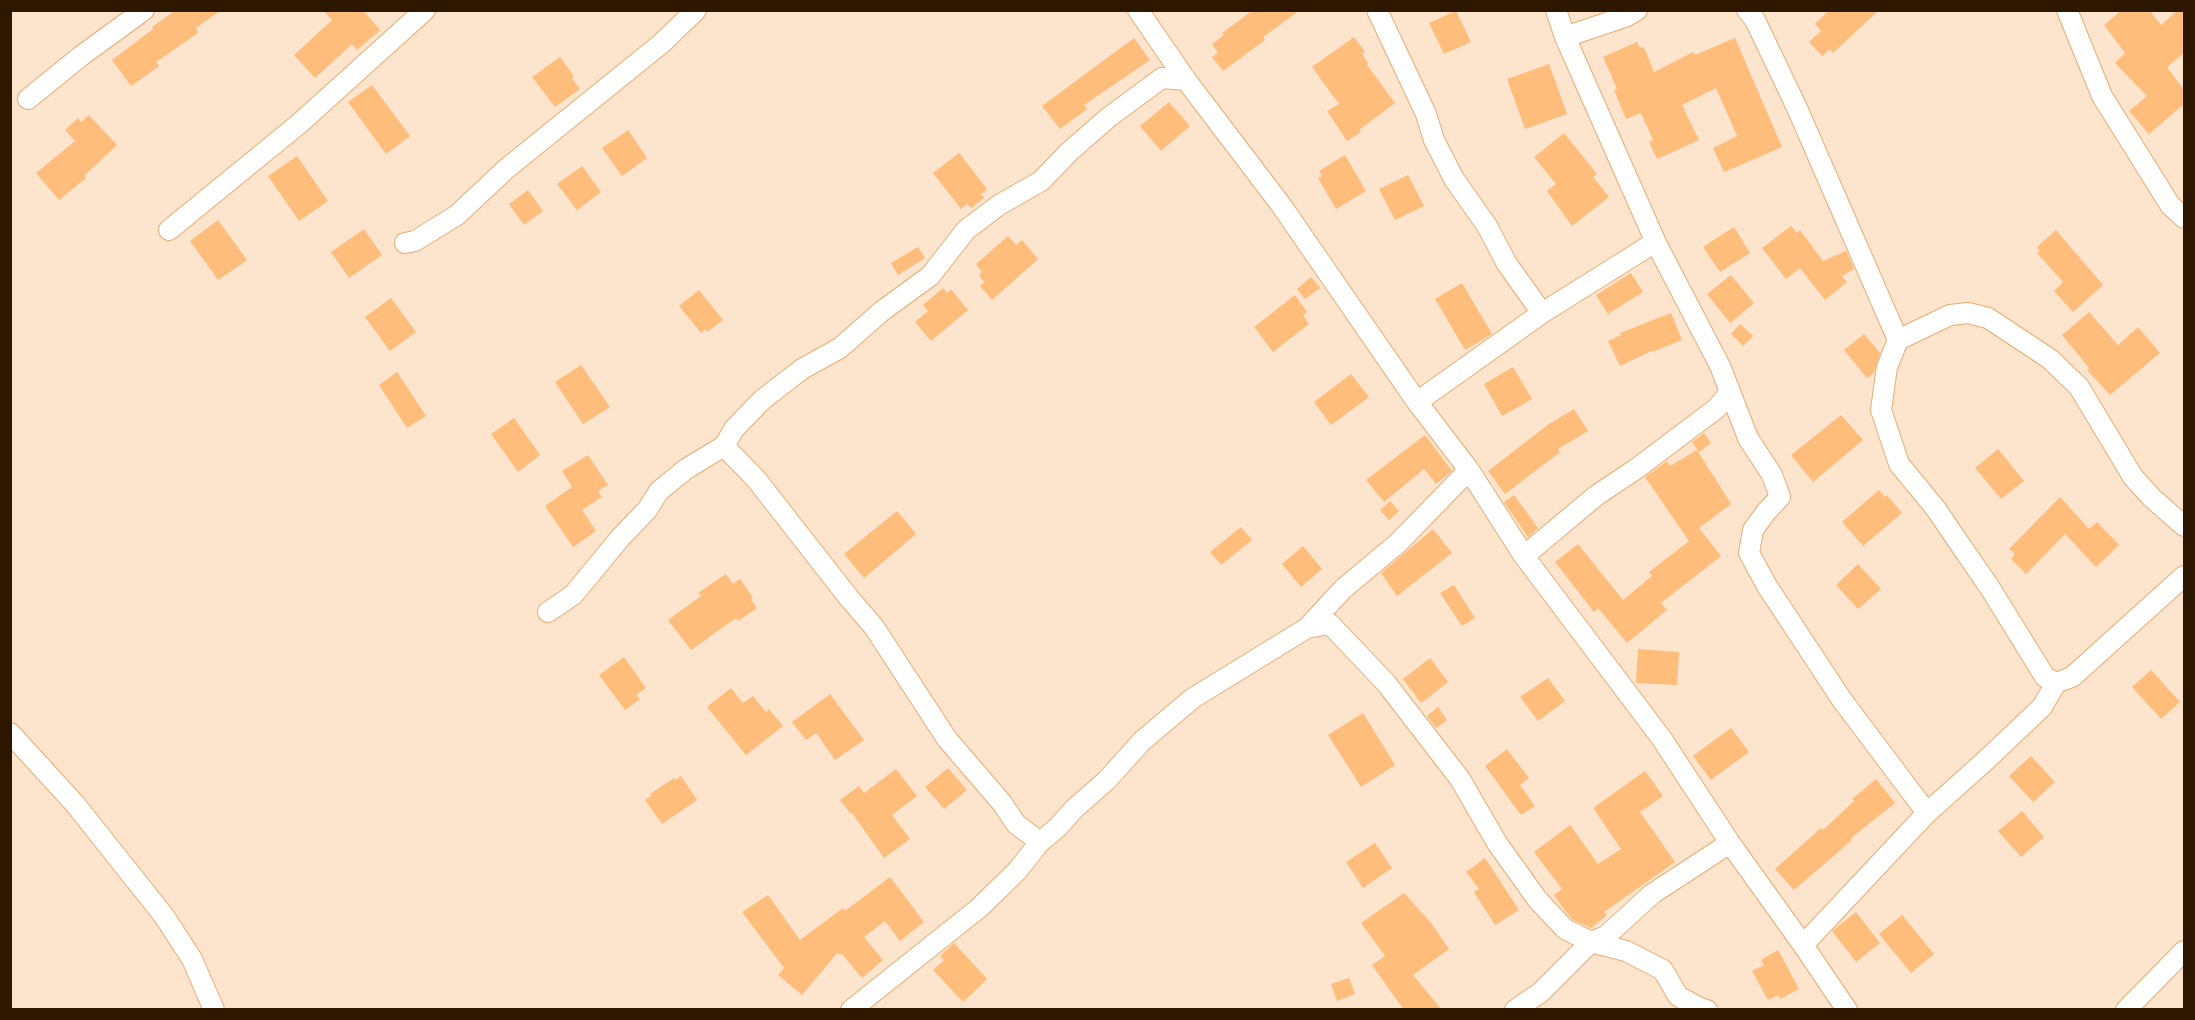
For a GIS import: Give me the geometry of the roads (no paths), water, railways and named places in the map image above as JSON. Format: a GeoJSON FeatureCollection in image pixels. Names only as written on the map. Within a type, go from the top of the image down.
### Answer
{"type":"FeatureCollection","features":[{"type":"Feature","properties":{"kind":"street"},"geometry":{"type":"LineString","coordinates":[[28,99],[81,56],[144,10]]}},
{"type":"Feature","properties":{"kind":"street"},"geometry":{"type":"LineString","coordinates":[[169,230],[300,123],[425,10]]}},
{"type":"Feature","properties":{"kind":"street"},"geometry":{"type":"LineString","coordinates":[[405,243],[415,241],[457,215],[506,169],[662,43],[696,10]]}},
{"type":"Feature","properties":{"kind":"street"},"geometry":{"type":"LineString","coordinates":[[1138,10],[1186,80],[1281,205],[1418,402],[1469,470],[1524,556],[1662,739],[1730,843],[1846,1010]]}},
{"type":"Feature","properties":{"kind":"street"},"geometry":{"type":"LineString","coordinates":[[1377,10],[1426,114],[1434,140],[1454,179],[1487,226],[1507,264],[1542,313]]}},
{"type":"Feature","properties":{"kind":"street"},"geometry":{"type":"LineString","coordinates":[[1556,10],[1565,37],[1658,245],[1720,366],[1748,438],[1772,475],[1780,497],[1753,530],[1749,553],[1767,586],[1842,700],[1927,813]]}},
{"type":"Feature","properties":{"kind":"street"},"geometry":{"type":"LineString","coordinates":[[1565,37],[1628,16],[1637,10]]}},
{"type":"Feature","properties":{"kind":"street"},"geometry":{"type":"LineString","coordinates":[[2067,10],[2102,96],[2170,205],[2184,218]]}},
{"type":"Feature","properties":{"kind":"street"},"geometry":{"type":"LineString","coordinates":[[1756,14],[1839,200],[1898,340]]}},
{"type":"Feature","properties":{"kind":"street"},"geometry":{"type":"LineString","coordinates":[[548,612],[573,595],[621,537],[647,510],[659,491],[686,469],[724,446],[734,429],[762,400],[802,369],[840,348],[882,311],[930,276],[966,230],[999,205],[1041,181],[1070,151],[1109,117],[1162,78],[1186,80]]}},
{"type":"Feature","properties":{"kind":"street"},"geometry":{"type":"LineString","coordinates":[[1418,402],[1542,313],[1649,246],[1658,245]]}},
{"type":"Feature","properties":{"kind":"street"},"geometry":{"type":"LineString","coordinates":[[2056,683],[2044,677],[1996,596],[1958,540],[1899,464],[1881,410],[1887,367],[1898,340],[1950,315],[1968,313],[1988,318],[2050,359],[2079,387],[2133,477],[2184,526]]}},
{"type":"Feature","properties":{"kind":"street"},"geometry":{"type":"LineString","coordinates":[[1524,556],[1597,495],[1636,469],[1717,408],[1729,393]]}},
{"type":"Feature","properties":{"kind":"street"},"geometry":{"type":"LineString","coordinates":[[724,446],[756,479],[874,627],[947,739],[1002,803],[1016,824],[1040,842]]}},
{"type":"Feature","properties":{"kind":"street"},"geometry":{"type":"LineString","coordinates":[[851,1010],[979,908],[1017,871],[1040,842],[1107,780],[1142,741],[1192,698],[1307,628],[1343,589],[1398,543],[1469,470]]}},
{"type":"Feature","properties":{"kind":"street"},"geometry":{"type":"LineString","coordinates":[[1803,945],[1927,813],[2042,707],[2056,683],[2072,677],[2184,576]]}},
{"type":"Feature","properties":{"kind":"street"},"geometry":{"type":"LineString","coordinates":[[1307,628],[1330,624],[1386,684],[1460,778],[1497,843],[1538,899],[1565,929],[1590,942],[1626,951],[1663,970],[1678,996],[1707,1010]]}},
{"type":"Feature","properties":{"kind":"street"},"geometry":{"type":"LineString","coordinates":[[10,733],[75,804],[164,916],[192,959],[214,1010]]}},
{"type":"Feature","properties":{"kind":"street"},"geometry":{"type":"LineString","coordinates":[[1515,1010],[1541,992],[1590,942],[1606,936],[1652,894],[1730,843]]}},
{"type":"Feature","properties":{"kind":"street"},"geometry":{"type":"LineString","coordinates":[[2126,1010],[2184,951]]}}]}
